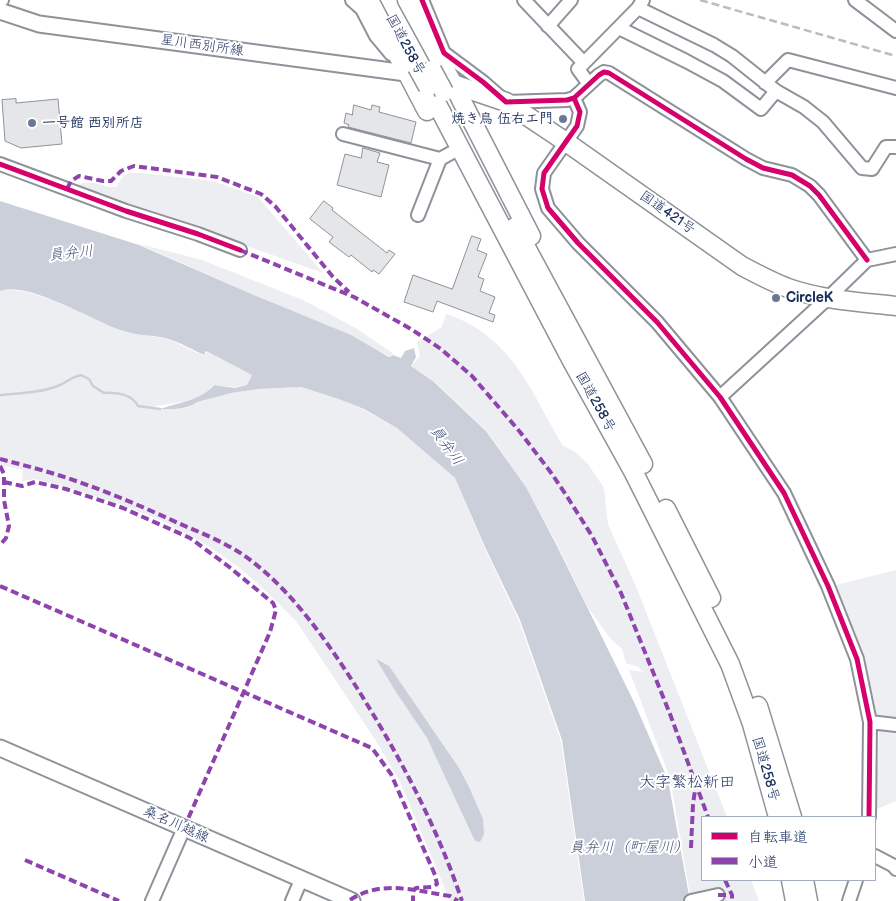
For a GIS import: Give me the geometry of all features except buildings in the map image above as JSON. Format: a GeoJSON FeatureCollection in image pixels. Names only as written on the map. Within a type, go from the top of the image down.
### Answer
{"type":"FeatureCollection","features":[{"type":"Feature","properties":{"kind":"highway"},"geometry":{"type":"LineString","coordinates":[[369,0],[418,70],[445,156],[546,333],[572,361]]}},
{"type":"Feature","properties":{"kind":"highway","name":"国道258号"},"geometry":{"type":"LineString","coordinates":[[381,0],[418,70],[441,88],[694,564],[740,659],[763,720],[792,816]]}},
{"type":"Feature","properties":{"kind":"highway","name":"国道258号"},"geometry":{"type":"LineString","coordinates":[[395,0],[418,70]]}},
{"type":"Feature","properties":{"kind":"highway"},"geometry":{"type":"LineString","coordinates":[[407,0],[441,88]]}},
{"type":"Feature","properties":{"kind":"highway","name":"国道421号"},"geometry":{"type":"LineString","coordinates":[[418,70],[441,88],[506,102],[742,266],[766,278],[790,288],[828,298],[896,306]]}},
{"type":"Feature","properties":{"kind":"highway","name":"国道258号"},"geometry":{"type":"LineString","coordinates":[[441,88],[572,361],[634,473],[730,664],[752,724],[778,816]]}},
{"type":"Feature","properties":{"kind":"highway"},"geometry":{"type":"LineString","coordinates":[[791,881],[795,901]]}},
{"type":"Feature","properties":{"kind":"highway"},"geometry":{"type":"LineString","coordinates":[[804,881],[808,901]]}},
{"type":"Feature","properties":{"kind":"main road","name":"星川西別所線"},"geometry":{"type":"LineString","coordinates":[[0,12],[48,25],[418,70]]}},
{"type":"Feature","properties":{"kind":"main road","name":"桑名川越線"},"geometry":{"type":"LineString","coordinates":[[0,748],[352,901]]}},
{"type":"Feature","properties":{"kind":"street"},"geometry":{"type":"LineString","coordinates":[[352,0],[362,9],[376,36],[418,70]]}},
{"type":"Feature","properties":{"kind":"street"},"geometry":{"type":"LineString","coordinates":[[422,0],[444,53],[506,102],[567,100],[574,98],[599,75],[604,72],[609,73],[746,159],[763,168],[792,175],[802,181],[819,194],[867,260]]}},
{"type":"Feature","properties":{"kind":"street"},"geometry":{"type":"LineString","coordinates":[[524,0],[584,62]]}},
{"type":"Feature","properties":{"kind":"street"},"geometry":{"type":"LineString","coordinates":[[548,26],[571,0]]}},
{"type":"Feature","properties":{"kind":"street"},"geometry":{"type":"LineString","coordinates":[[856,0],[896,31]]}},
{"type":"Feature","properties":{"kind":"street"},"geometry":{"type":"LineString","coordinates":[[589,84],[578,69],[641,4],[732,56],[776,91],[804,107],[823,122],[862,168],[872,169],[886,147],[896,146]]}},
{"type":"Feature","properties":{"kind":"street"},"geometry":{"type":"LineString","coordinates":[[619,28],[723,81],[761,109],[776,91]]}},
{"type":"Feature","properties":{"kind":"street"},"geometry":{"type":"LineString","coordinates":[[765,83],[788,60],[896,88]]}},
{"type":"Feature","properties":{"kind":"street"},"geometry":{"type":"LineString","coordinates":[[574,98],[580,112],[580,118],[544,173],[542,189],[548,208],[578,243],[657,322],[720,397],[784,493],[828,586],[857,659],[870,722],[869,816]]}},
{"type":"Feature","properties":{"kind":"street"},"geometry":{"type":"LineString","coordinates":[[343,134],[445,156],[418,215]]}},
{"type":"Feature","properties":{"kind":"street"},"geometry":{"type":"LineString","coordinates":[[0,164],[240,250]]}},
{"type":"Feature","properties":{"kind":"street"},"geometry":{"type":"LineString","coordinates":[[720,397],[867,260],[896,254]]}},
{"type":"Feature","properties":{"kind":"street"},"geometry":{"type":"LineString","coordinates":[[870,722],[896,725]]}},
{"type":"Feature","properties":{"kind":"street"},"geometry":{"type":"LineString","coordinates":[[152,901],[184,828]]}},
{"type":"Feature","properties":{"kind":"street"},"geometry":{"type":"LineString","coordinates":[[876,857],[896,869]]}},
{"type":"Feature","properties":{"kind":"street"},"geometry":{"type":"LineString","coordinates":[[292,901],[301,880]]}},
{"type":"Feature","properties":{"kind":"street"},"geometry":{"type":"LineString","coordinates":[[849,901],[856,881]]}},
{"type":"Feature","properties":{"kind":"street"},"geometry":{"type":"LineString","coordinates":[[691,901],[718,895]]}},
{"type":"Feature","properties":{"kind":"shaded area"},"geometry":{"type":"Polygon","coordinates":[[[128,173],[213,181],[258,197],[323,273],[77,186],[87,182],[116,187],[128,173]]]}},
{"type":"Feature","properties":{"kind":"shaded area"},"geometry":{"type":"Polygon","coordinates":[[[139,244],[202,260],[303,300],[354,327],[394,354],[389,356],[350,335],[139,244]]]}},
{"type":"Feature","properties":{"kind":"shaded area"},"geometry":{"type":"Polygon","coordinates":[[[6,289],[27,292],[52,300],[126,332],[168,339],[204,356],[207,352],[252,375],[247,385],[235,387],[213,385],[202,395],[179,403],[155,406],[158,409],[183,408],[230,393],[258,389],[300,387],[340,399],[397,428],[455,478],[485,549],[519,621],[561,741],[584,901],[450,901],[401,784],[376,741],[296,621],[268,593],[240,568],[210,547],[167,523],[125,506],[67,487],[35,479],[22,481],[23,470],[6,466],[0,470],[0,291],[6,289]]]}},
{"type":"Feature","properties":{"kind":"shaded area"},"geometry":{"type":"Polygon","coordinates":[[[446,314],[468,323],[503,350],[529,386],[563,446],[574,451],[588,464],[604,488],[608,524],[637,589],[727,816],[701,816],[701,881],[751,881],[759,901],[691,901],[670,778],[629,670],[644,672],[638,667],[626,663],[622,649],[611,639],[588,608],[557,544],[526,487],[486,430],[434,381],[411,366],[420,356],[417,342],[442,327],[446,314]]]}},
{"type":"Feature","properties":{"kind":"shaded area"},"geometry":{"type":"Polygon","coordinates":[[[896,570],[896,801],[875,810],[879,730],[863,652],[836,585],[896,570]]]}},
{"type":"Feature","properties":{"kind":"water"},"geometry":{"type":"Polygon","coordinates":[[[0,201],[139,245],[351,335],[389,357],[393,355],[401,358],[405,351],[414,348],[416,357],[411,366],[433,381],[486,431],[526,487],[556,544],[635,704],[668,780],[690,901],[585,901],[562,740],[520,620],[455,478],[397,428],[364,409],[301,387],[258,389],[231,393],[197,402],[184,408],[160,409],[196,398],[214,385],[235,388],[247,385],[252,375],[206,351],[204,355],[169,339],[127,332],[45,297],[13,289],[0,291],[0,201]]]}},
{"type":"Feature","properties":{"kind":"water"},"geometry":{"type":"Polygon","coordinates":[[[376,659],[389,666],[459,768],[483,819],[484,834],[480,842],[475,841],[427,738],[376,659]]]}},
{"type":"Feature","properties":{"kind":"waterway"},"geometry":{"type":"LineString","coordinates":[[0,395],[46,390],[81,375],[89,379],[93,386],[104,393],[128,396],[138,406],[160,409]]}},
{"type":"Feature","properties":{"kind":"railway"},"geometry":{"type":"LineString","coordinates":[[700,0],[896,56]]}},
{"type":"Feature","properties":{"kind":"marked path"},"geometry":{"type":"LineString","coordinates":[[67,189],[71,181],[79,176],[111,181],[121,171],[134,166],[217,177],[261,194],[275,206],[333,277],[349,292]]}},
{"type":"Feature","properties":{"kind":"marked path"},"geometry":{"type":"LineString","coordinates":[[240,250],[354,297],[411,329],[441,349],[472,376],[520,432],[552,474],[592,536],[621,593],[670,714],[708,816]]}},
{"type":"Feature","properties":{"kind":"marked path"},"geometry":{"type":"LineString","coordinates":[[0,459],[89,485],[202,533],[242,554],[276,582],[306,615],[333,651],[388,739],[429,818],[462,901]]}},
{"type":"Feature","properties":{"kind":"marked path"},"geometry":{"type":"LineString","coordinates":[[0,466],[4,474],[4,500],[9,526],[6,538],[0,545]]}},
{"type":"Feature","properties":{"kind":"marked path"},"geometry":{"type":"LineString","coordinates":[[4,482],[22,486],[35,482],[66,489],[123,508],[190,538],[273,603],[276,610],[270,632],[184,828]]}},
{"type":"Feature","properties":{"kind":"marked path"},"geometry":{"type":"LineString","coordinates":[[0,586],[372,748],[391,774],[435,875],[437,884],[432,887],[416,888],[413,891],[413,901]]}},
{"type":"Feature","properties":{"kind":"marked path"},"geometry":{"type":"LineString","coordinates":[[691,848],[696,784]]}},
{"type":"Feature","properties":{"kind":"marked path"},"geometry":{"type":"LineString","coordinates":[[25,860],[119,901]]}},
{"type":"Feature","properties":{"kind":"marked path"},"geometry":{"type":"LineString","coordinates":[[725,881],[732,895],[732,901]]}},
{"type":"Feature","properties":{"kind":"marked path"},"geometry":{"type":"LineString","coordinates":[[350,900],[374,890],[399,888],[450,896],[458,901]]}},
{"type":"Feature","properties":{"kind":"marked path"},"geometry":{"type":"LineString","coordinates":[[718,895],[732,895]]}},
{"type":"Feature","properties":{"kind":"cycle path"},"geometry":{"type":"LineString","coordinates":[[422,0],[444,53],[506,102],[567,100],[574,98],[599,75],[604,72],[609,73],[746,159],[763,168],[792,175],[810,186],[819,195],[867,260]]}},
{"type":"Feature","properties":{"kind":"cycle path"},"geometry":{"type":"LineString","coordinates":[[574,98],[580,112],[577,126],[544,173],[542,189],[548,208],[578,243],[657,322],[720,397],[784,493],[828,586],[857,659],[870,722],[869,816]]}},
{"type":"Feature","properties":{"kind":"cycle path"},"geometry":{"type":"LineString","coordinates":[[0,164],[126,211],[198,234],[240,250]]}},
{"type":"Feature","properties":{"kind":"place","name":"焼き鳥 伍右エ門"},"geometry":{"type":"Point","coordinates":[563,119]}},
{"type":"Feature","properties":{"kind":"place","name":"一号館 西別所店"},"geometry":{"type":"Point","coordinates":[32,123]}},
{"type":"Feature","properties":{"kind":"place","name":"CircleK"},"geometry":{"type":"Point","coordinates":[776,298]}},
{"type":"Feature","properties":{"kind":"district","name":"大字繁松新田"},"geometry":{"type":"Point","coordinates":[687,783]}},
{"type":"Feature","properties":{"kind":"water label","name":"員弁川"},"geometry":{"type":"Point","coordinates":[71,254]}},
{"type":"Feature","properties":{"kind":"water label","name":"員弁川"},"geometry":{"type":"Point","coordinates":[446,446]}},
{"type":"Feature","properties":{"kind":"water label","name":"員弁川（町屋川）"},"geometry":{"type":"Point","coordinates":[629,848]}}]}
